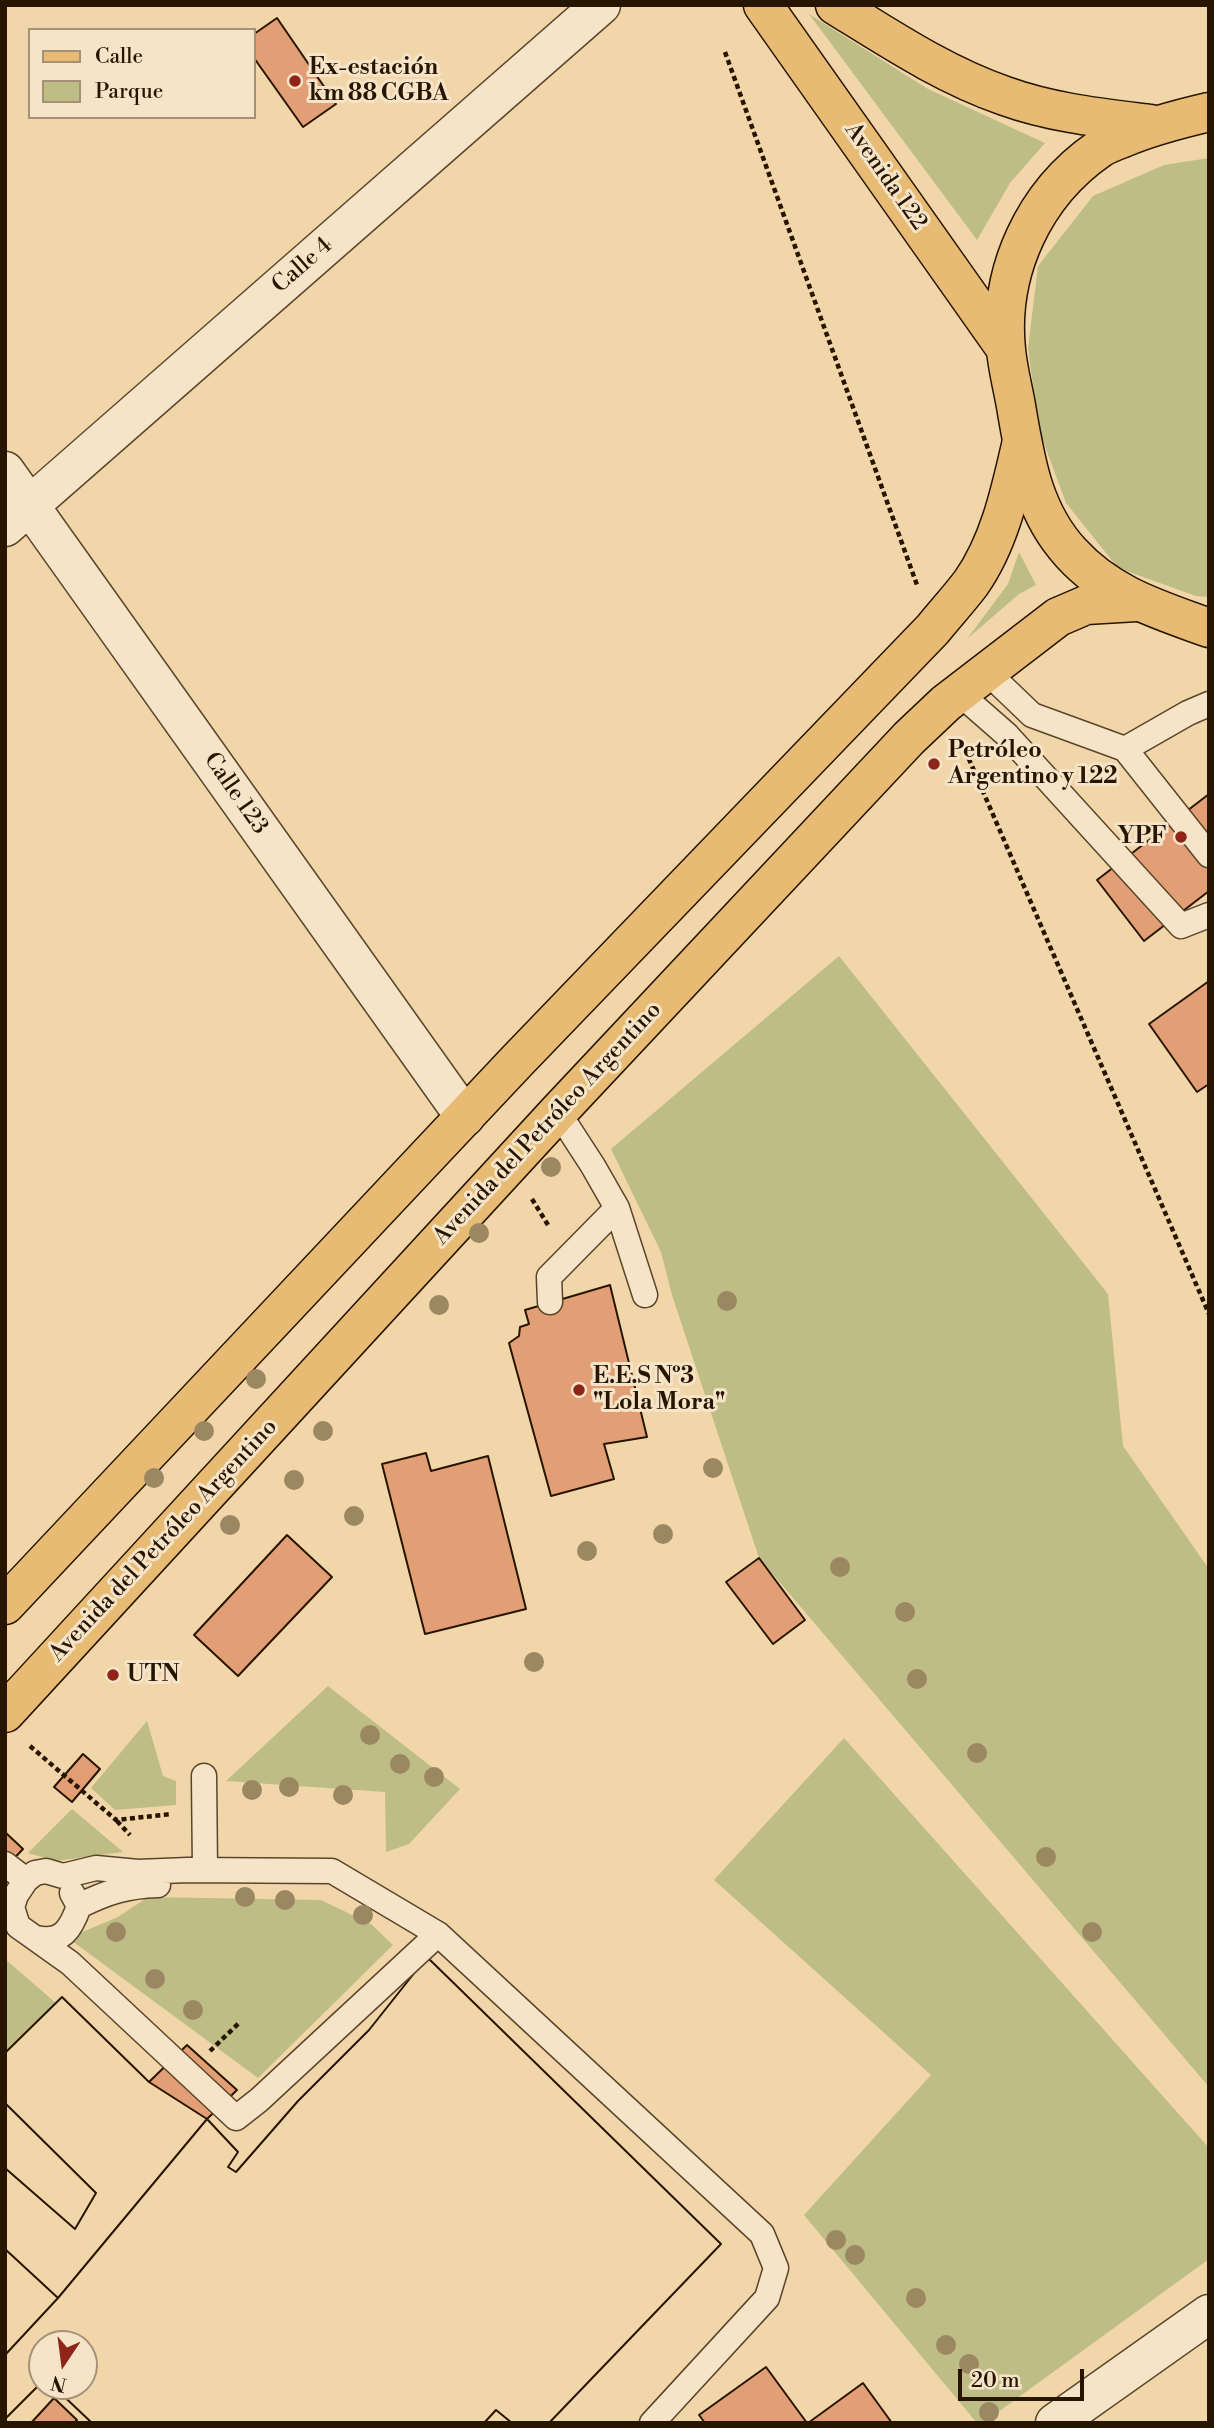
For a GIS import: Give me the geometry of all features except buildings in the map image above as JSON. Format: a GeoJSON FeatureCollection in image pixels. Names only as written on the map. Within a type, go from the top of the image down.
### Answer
{"type":"FeatureCollection","features":[{"type":"Feature","properties":{"kind":"main road","name":"Avenida 122"},"geometry":{"type":"LineString","coordinates":[[763,5],[1006,349]]}},
{"type":"Feature","properties":{"kind":"main road"},"geometry":{"type":"LineString","coordinates":[[835,5],[953,75],[1006,96],[1069,114],[1154,124]]}},
{"type":"Feature","properties":{"kind":"main road"},"geometry":{"type":"LineString","coordinates":[[1209,112],[1154,124],[1100,148],[1056,186],[1024,235],[1017,257],[1007,291],[1006,349],[1030,481],[1046,519],[1070,553],[1101,581],[1136,602],[1209,628]]}},
{"type":"Feature","properties":{"kind":"main road"},"geometry":{"type":"LineString","coordinates":[[5,1605],[465,1117],[933,629],[972,581],[994,539],[1008,499],[1022,441]]}},
{"type":"Feature","properties":{"kind":"main road","name":"Avenida del Petróleo Argentino"},"geometry":{"type":"LineString","coordinates":[[5,1713],[558,1112],[908,738],[964,689],[1058,617],[1086,605],[1136,602]]}},
{"type":"Feature","properties":{"kind":"street","name":"Calle 4"},"geometry":{"type":"LineString","coordinates":[[18,516],[601,5]]}},
{"type":"Feature","properties":{"kind":"street","name":"Calle 123"},"geometry":{"type":"LineString","coordinates":[[5,471],[18,516],[465,1117]]}},
{"type":"Feature","properties":{"kind":"street"},"geometry":{"type":"LineString","coordinates":[[1055,2423],[1209,2314]]}},
{"type":"Feature","properties":{"kind":"lane"},"geometry":{"type":"LineString","coordinates":[[964,689],[1125,750],[1209,855]]}},
{"type":"Feature","properties":{"kind":"lane"},"geometry":{"type":"LineString","coordinates":[[964,689],[1181,926],[1209,915]]}},
{"type":"Feature","properties":{"kind":"lane"},"geometry":{"type":"LineString","coordinates":[[1125,750],[1188,713],[1209,704]]}},
{"type":"Feature","properties":{"kind":"lane"},"geometry":{"type":"LineString","coordinates":[[558,1112],[617,1208],[645,1295]]}},
{"type":"Feature","properties":{"kind":"lane"},"geometry":{"type":"LineString","coordinates":[[550,1303],[549,1277],[617,1208]]}},
{"type":"Feature","properties":{"kind":"lane"},"geometry":{"type":"LineString","coordinates":[[204,1776],[205,1870]]}},
{"type":"Feature","properties":{"kind":"lane"},"geometry":{"type":"LineString","coordinates":[[5,1864],[16,1888],[12,1907],[18,1926],[70,1963],[236,2118],[259,2100],[435,1936]]}},
{"type":"Feature","properties":{"kind":"lane"},"geometry":{"type":"LineString","coordinates":[[16,1888],[34,1873],[46,1871],[63,1876],[96,1868],[138,1872],[332,1871],[435,1936],[762,2234],[776,2268],[766,2298],[652,2423]]}},
{"type":"Feature","properties":{"kind":"lane"},"geometry":{"type":"LineString","coordinates":[[63,1876],[79,1906]]}},
{"type":"Feature","properties":{"kind":"lane"},"geometry":{"type":"LineString","coordinates":[[36,1938],[47,1941],[59,1938],[74,1920],[79,1906],[107,1892],[132,1886],[233,1882],[327,1884],[435,1936]]}},
{"type":"Feature","properties":{"kind":"path"},"geometry":{"type":"LineString","coordinates":[[725,52],[933,629]]}},
{"type":"Feature","properties":{"kind":"path"},"geometry":{"type":"LineString","coordinates":[[964,689],[1209,1314]]}},
{"type":"Feature","properties":{"kind":"path"},"geometry":{"type":"LineString","coordinates":[[52,1764],[116,1820],[164,1814],[204,1815]]}},
{"type":"Feature","properties":{"kind":"path"},"geometry":{"type":"LineString","coordinates":[[203,2058],[240,2022]]}},
{"type":"Feature","properties":{"kind":"green space"},"geometry":{"type":"Polygon","coordinates":[[[809,14],[928,89],[1045,143],[1010,183],[977,240],[809,14]]]}},
{"type":"Feature","properties":{"kind":"green space"},"geometry":{"type":"Polygon","coordinates":[[[1209,158],[1209,597],[1196,596],[1118,568],[1066,503],[1039,430],[1028,348],[1038,266],[1093,196],[1164,165],[1209,158]]]}},
{"type":"Feature","properties":{"kind":"green space"},"geometry":{"type":"Polygon","coordinates":[[[1019,552],[1036,585],[1019,594],[967,639],[1008,584],[1019,552]]]}},
{"type":"Feature","properties":{"kind":"green space"},"geometry":{"type":"Polygon","coordinates":[[[839,956],[1108,1294],[1123,1446],[1209,1569],[1209,2087],[759,1558],[672,1295],[661,1252],[611,1149],[839,956]]]}},
{"type":"Feature","properties":{"kind":"green space"},"geometry":{"type":"Polygon","coordinates":[[[328,1686],[460,1789],[409,1844],[386,1852],[385,1792],[226,1781],[328,1686]]]}},
{"type":"Feature","properties":{"kind":"green space"},"geometry":{"type":"Polygon","coordinates":[[[147,1721],[163,1776],[176,1781],[176,1805],[115,1810],[91,1788],[147,1721]]]}},
{"type":"Feature","properties":{"kind":"green space"},"geometry":{"type":"Polygon","coordinates":[[[844,1738],[1209,2148],[1209,2259],[983,2423],[977,2423],[804,2215],[931,2075],[714,1880],[844,1738]]]}},
{"type":"Feature","properties":{"kind":"green space"},"geometry":{"type":"Polygon","coordinates":[[[72,1809],[123,1852],[56,1861],[28,1853],[72,1809]]]}},
{"type":"Feature","properties":{"kind":"green space"},"geometry":{"type":"Polygon","coordinates":[[[148,1897],[321,1900],[371,1924],[393,1945],[258,2078],[68,1938],[118,1917],[148,1897]]]}},
{"type":"Feature","properties":{"kind":"green space"},"geometry":{"type":"Polygon","coordinates":[[[5,1959],[56,2003],[5,2053],[5,1959]]]}},
{"type":"Feature","properties":{"kind":"place","name":"Ex-estación km 88 CGBA"},"geometry":{"type":"Point","coordinates":[295,81]}},
{"type":"Feature","properties":{"kind":"place","name":"Petróleo Argentino y 122"},"geometry":{"type":"Point","coordinates":[934,764]}},
{"type":"Feature","properties":{"kind":"place","name":"YPF"},"geometry":{"type":"Point","coordinates":[1181,837]}},
{"type":"Feature","properties":{"kind":"place","name":"E.E.S Nº3 \"Lola Mora\""},"geometry":{"type":"Point","coordinates":[579,1390]}},
{"type":"Feature","properties":{"kind":"place","name":"UTN"},"geometry":{"type":"Point","coordinates":[113,1675]}}]}
